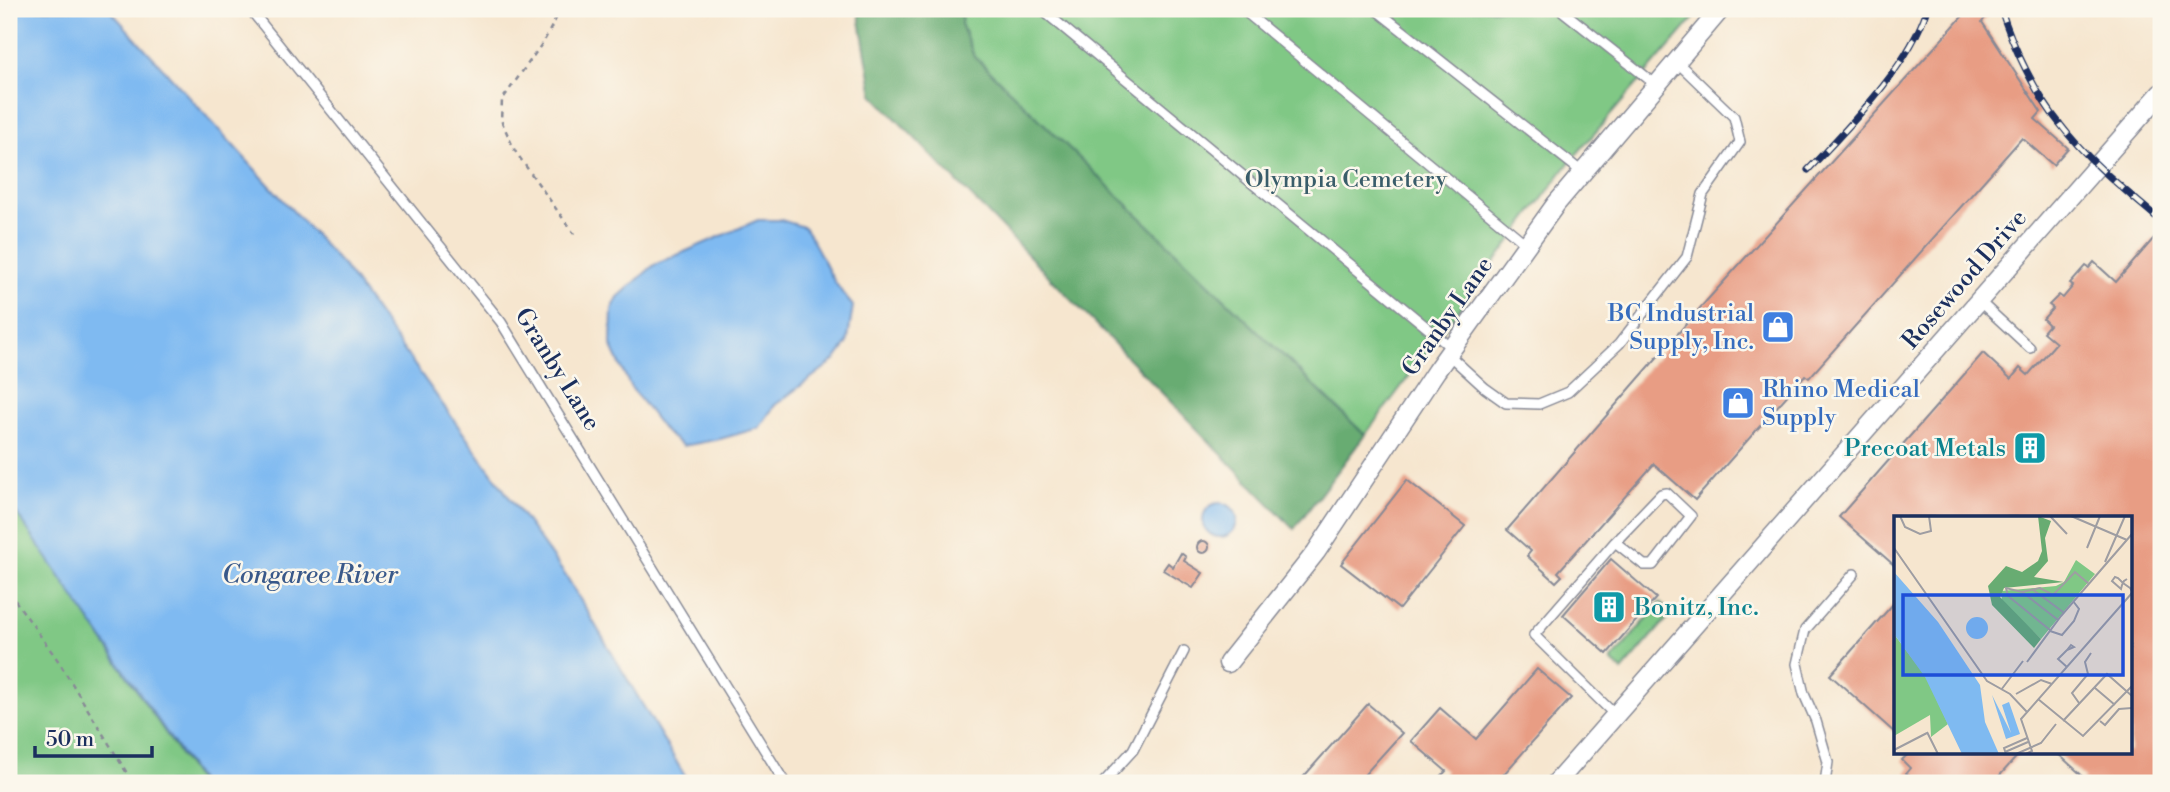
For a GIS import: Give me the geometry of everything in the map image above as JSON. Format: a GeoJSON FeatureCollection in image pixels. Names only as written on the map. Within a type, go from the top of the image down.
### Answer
{"type":"FeatureCollection","features":[{"type":"Feature","properties":{"kind":"street","name":"Granby Lane"},"geometry":{"type":"LineString","coordinates":[[1228,663],[1316,552],[1451,352],[1556,204],[1675,60],[1721,9]]}},
{"type":"Feature","properties":{"kind":"street","name":"Rosewood Drive"},"geometry":{"type":"LineString","coordinates":[[1556,783],[2161,93]]}},
{"type":"Feature","properties":{"kind":"lane","name":"Granby Lane"},"geometry":{"type":"LineString","coordinates":[[250,9],[501,322],[785,783]]}},
{"type":"Feature","properties":{"kind":"lane"},"geometry":{"type":"LineString","coordinates":[[1041,9],[1451,352],[1485,388],[1506,403],[1539,404],[1568,392],[1619,344],[1687,257],[1703,194],[1740,142],[1734,117],[1675,60]]}},
{"type":"Feature","properties":{"kind":"lane"},"geometry":{"type":"LineString","coordinates":[[1242,9],[1527,245]]}},
{"type":"Feature","properties":{"kind":"lane"},"geometry":{"type":"LineString","coordinates":[[1375,9],[1582,172]]}},
{"type":"Feature","properties":{"kind":"lane"},"geometry":{"type":"LineString","coordinates":[[1560,9],[1655,84]]}},
{"type":"Feature","properties":{"kind":"lane"},"geometry":{"type":"LineString","coordinates":[[1978,300],[2030,348]]}},
{"type":"Feature","properties":{"kind":"lane"},"geometry":{"type":"LineString","coordinates":[[1615,542],[1644,565],[1653,565],[1691,516],[1664,493],[1615,542],[1534,635],[1615,715]]}},
{"type":"Feature","properties":{"kind":"lane"},"geometry":{"type":"LineString","coordinates":[[1825,783],[1828,762],[1816,721],[1804,694],[1797,664],[1805,630],[1854,574]]}},
{"type":"Feature","properties":{"kind":"lane"},"geometry":{"type":"LineString","coordinates":[[1103,783],[1133,750],[1184,651]]}},
{"type":"Feature","properties":{"kind":"path"},"geometry":{"type":"LineString","coordinates":[[561,9],[544,41],[502,100],[501,120],[514,151],[574,234]]}},
{"type":"Feature","properties":{"kind":"path"},"geometry":{"type":"LineString","coordinates":[[9,592],[57,659],[134,783]]}},
{"type":"Feature","properties":{"kind":"green space"},"geometry":{"type":"Polygon","coordinates":[[[858,9],[962,9],[961,24],[974,56],[1365,435],[1294,529],[873,95],[858,9]]]}},
{"type":"Feature","properties":{"kind":"green space","name":"Olympia Cemetery"},"geometry":{"type":"Polygon","coordinates":[[[962,9],[1702,9],[1569,163],[1365,435],[974,56],[961,24],[962,9]]]}},
{"type":"Feature","properties":{"kind":"green space"},"geometry":{"type":"Polygon","coordinates":[[[9,502],[14,508],[199,783],[9,783],[9,502]]]}},
{"type":"Feature","properties":{"kind":"green space"},"geometry":{"type":"Polygon","coordinates":[[[1660,603],[1672,613],[1622,671],[1611,661],[1660,603]]]}},
{"type":"Feature","properties":{"kind":"water","name":"Congaree River"},"geometry":{"type":"Polygon","coordinates":[[[9,9],[109,9],[344,267],[568,579],[689,783],[201,783],[9,502],[9,9]]]}},
{"type":"Feature","properties":{"kind":"water"},"geometry":{"type":"Polygon","coordinates":[[[758,220],[781,220],[804,227],[838,286],[853,306],[847,344],[835,360],[775,405],[759,428],[683,446],[666,433],[630,386],[611,345],[612,309],[618,297],[654,265],[758,220]]]}},
{"type":"Feature","properties":{"kind":"water"},"geometry":{"type":"Polygon","coordinates":[[[1220,503],[1232,508],[1237,520],[1232,532],[1220,537],[1208,532],[1203,520],[1208,508],[1220,503]]]}},
{"type":"Feature","properties":{"kind":"building"},"geometry":{"type":"Polygon","coordinates":[[[1969,9],[1992,9],[1982,22],[2041,112],[2035,119],[2068,148],[2053,165],[2022,138],[1809,378],[1805,375],[1695,500],[1654,464],[1558,572],[1562,576],[1556,582],[1527,556],[1531,551],[1507,530],[1701,307],[1969,9]]]}},
{"type":"Feature","properties":{"kind":"building","name":"Precoat Metals"},"geometry":{"type":"Polygon","coordinates":[[[2154,238],[2161,245],[2161,783],[2080,783],[2085,778],[2058,754],[2132,754],[2132,516],[1894,516],[1894,565],[1839,517],[1983,353],[2011,379],[2020,368],[2028,375],[2056,343],[2043,332],[2049,325],[2043,319],[2053,308],[2049,305],[2059,295],[2063,298],[2073,286],[2070,284],[2086,266],[2089,268],[2094,262],[2116,282],[2154,238]]]}},
{"type":"Feature","properties":{"kind":"building"},"geometry":{"type":"Polygon","coordinates":[[[1407,480],[1465,526],[1399,609],[1341,564],[1407,480]]]}},
{"type":"Feature","properties":{"kind":"building"},"geometry":{"type":"Polygon","coordinates":[[[1203,541],[1209,547],[1203,553],[1197,547],[1203,541]]]}},
{"type":"Feature","properties":{"kind":"building"},"geometry":{"type":"Polygon","coordinates":[[[1181,553],[1186,557],[1184,561],[1203,573],[1193,588],[1163,570],[1168,563],[1173,567],[1181,553]]]}},
{"type":"Feature","properties":{"kind":"building","name":"Bonitz, Inc."},"geometry":{"type":"Polygon","coordinates":[[[1611,559],[1656,598],[1607,654],[1563,615],[1611,559]]]}},
{"type":"Feature","properties":{"kind":"building"},"geometry":{"type":"Polygon","coordinates":[[[1894,603],[1894,732],[1830,675],[1894,603]]]}},
{"type":"Feature","properties":{"kind":"building"},"geometry":{"type":"Polygon","coordinates":[[[1537,669],[1571,698],[1496,783],[1435,783],[1446,771],[1411,741],[1440,708],[1476,739],[1537,669]]]}},
{"type":"Feature","properties":{"kind":"building"},"geometry":{"type":"Polygon","coordinates":[[[1368,704],[1402,733],[1357,783],[1298,783],[1368,704]]]}},
{"type":"Feature","properties":{"kind":"building"},"geometry":{"type":"Polygon","coordinates":[[[1908,754],[2019,754],[1993,783],[1953,783],[1949,780],[1946,783],[1918,783],[1906,773],[1910,768],[1902,760],[1908,754]]]}},
{"type":"Feature","properties":{"kind":"railway"},"geometry":{"type":"LineString","coordinates":[[1808,170],[1859,115],[1892,74],[1907,52],[1927,9]]}},
{"type":"Feature","properties":{"kind":"railway"},"geometry":{"type":"LineString","coordinates":[[2001,9],[2026,69],[2051,112],[2095,163],[2161,221]]}},
{"type":"Feature","properties":{"kind":"place","name":"BC Industrial Supply, Inc."},"geometry":{"type":"Point","coordinates":[1778,327]}},
{"type":"Feature","properties":{"kind":"place","name":"Rhino Medical Supply"},"geometry":{"type":"Point","coordinates":[1738,403]}},
{"type":"Feature","properties":{"kind":"place","name":"Precoat Metals"},"geometry":{"type":"Point","coordinates":[2030,448]}},
{"type":"Feature","properties":{"kind":"place","name":"Bonitz, Inc."},"geometry":{"type":"Point","coordinates":[1609,607]}}]}
